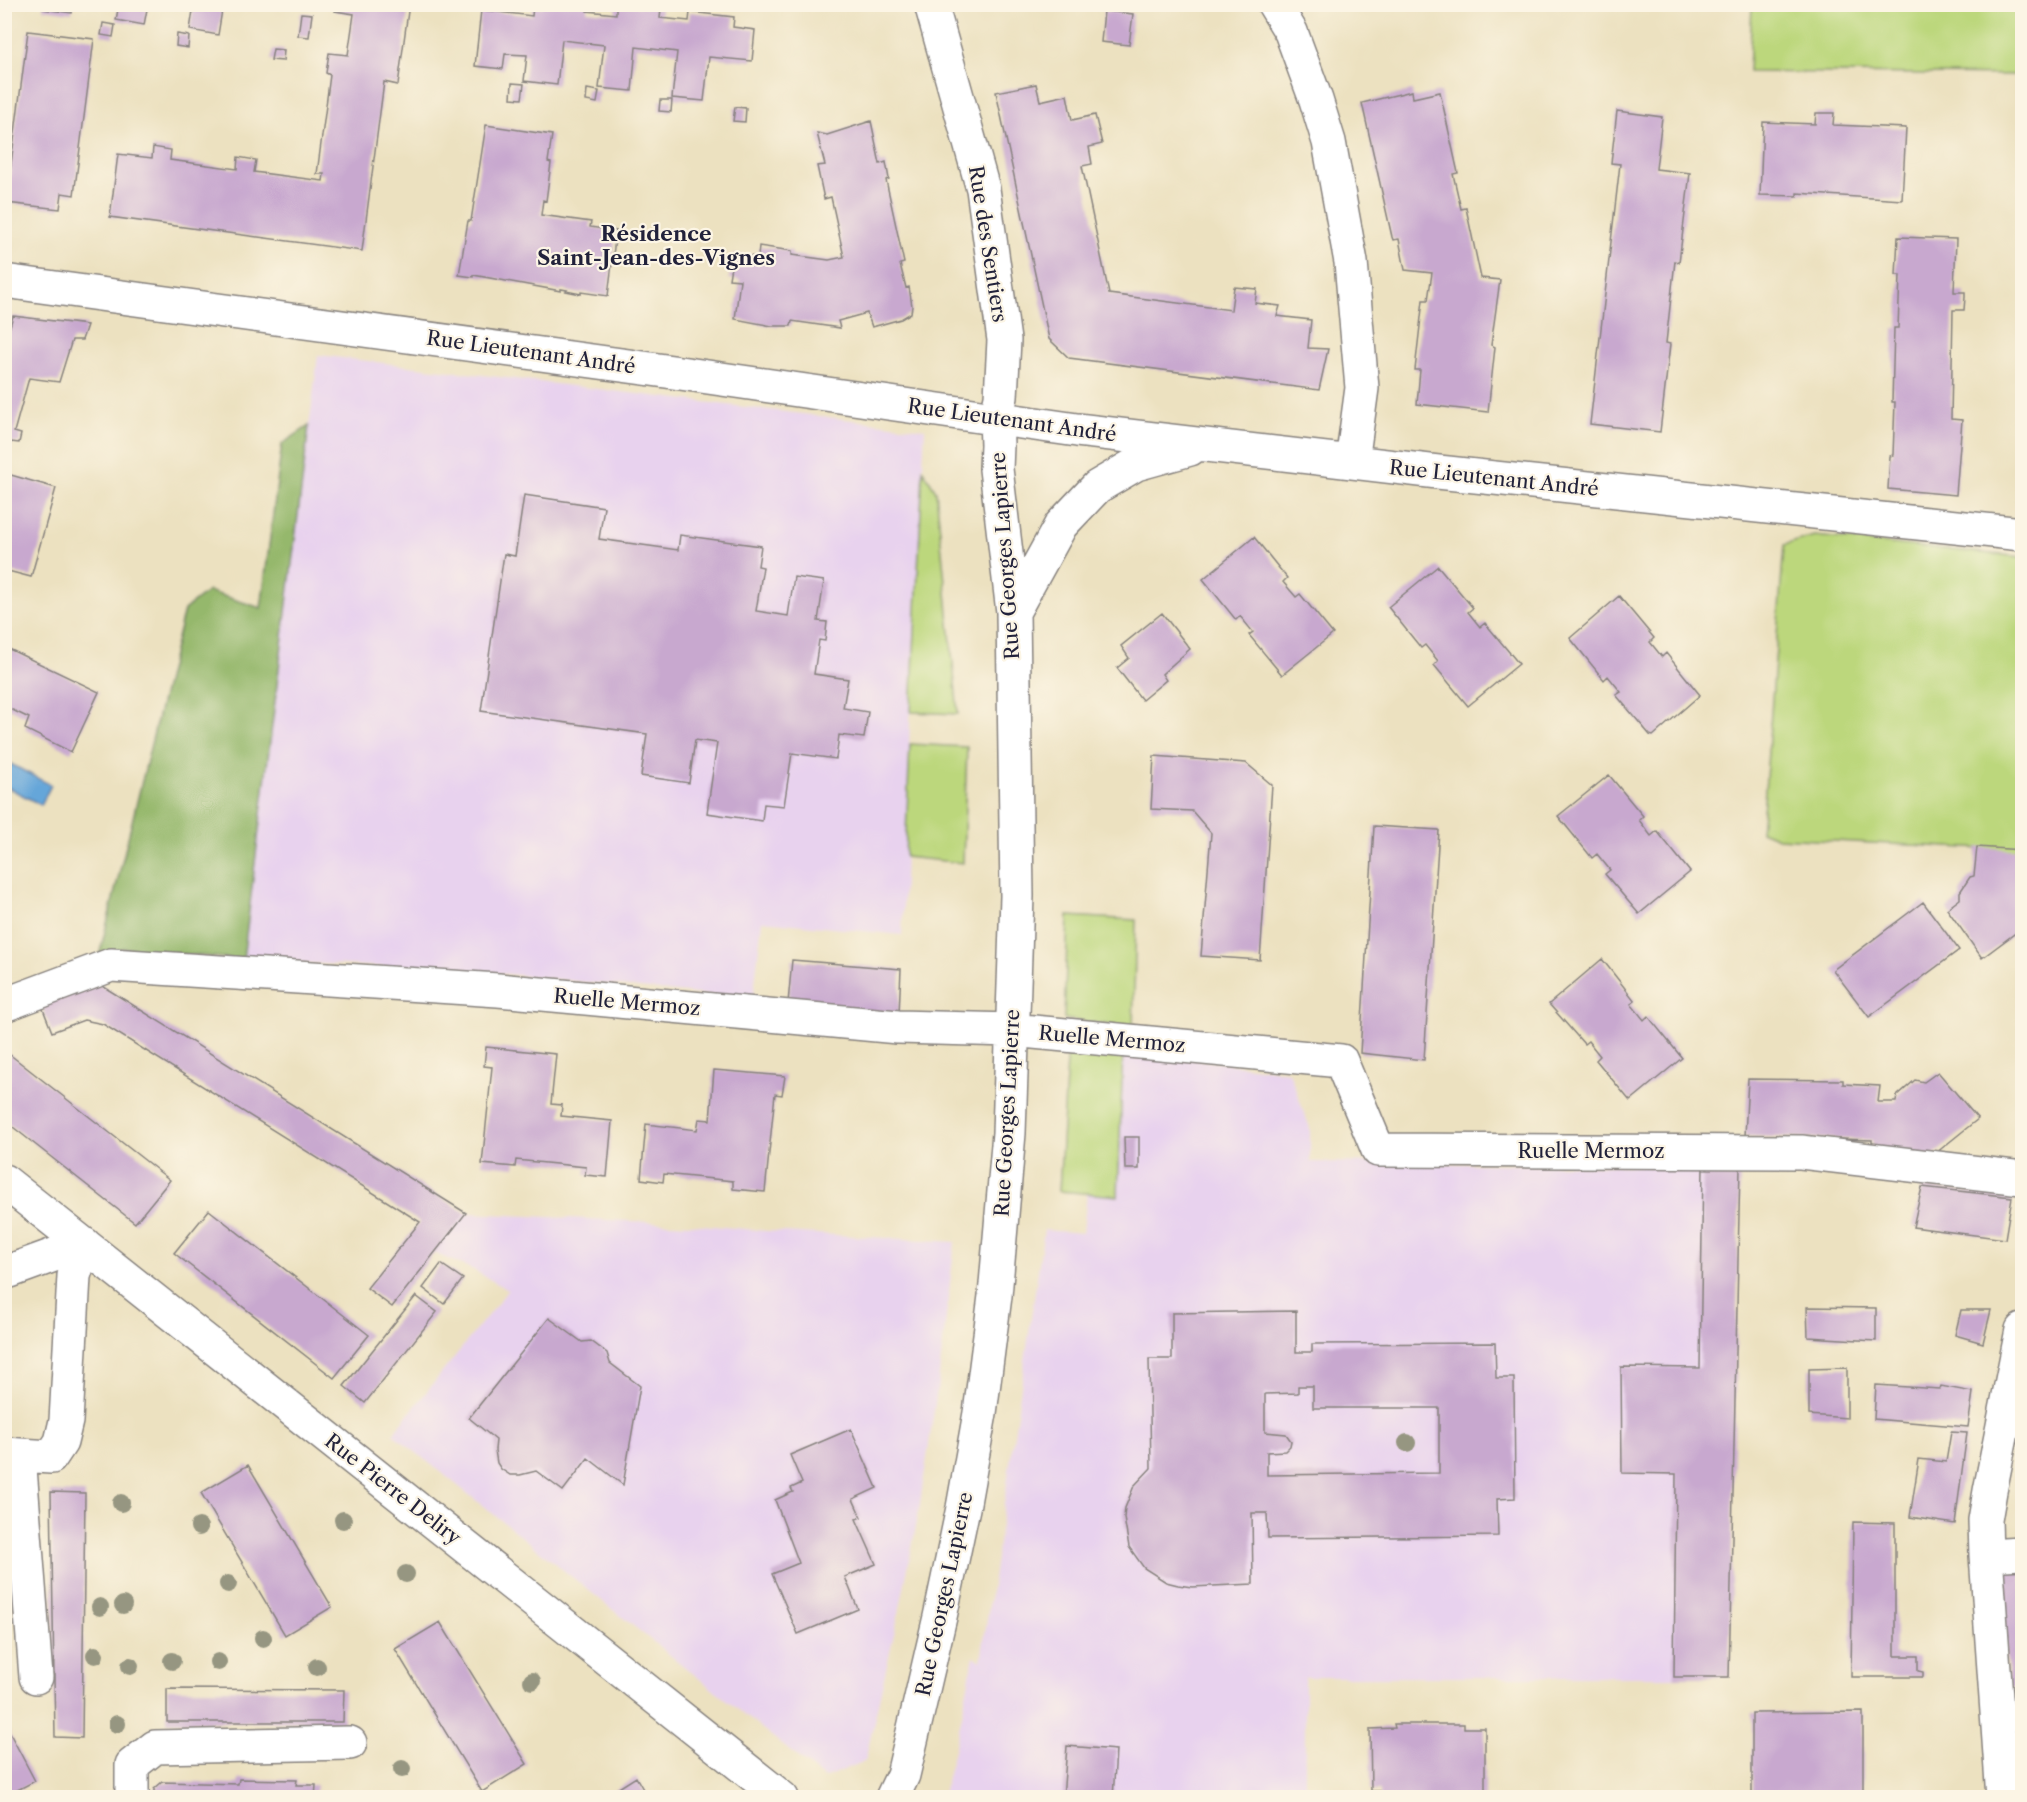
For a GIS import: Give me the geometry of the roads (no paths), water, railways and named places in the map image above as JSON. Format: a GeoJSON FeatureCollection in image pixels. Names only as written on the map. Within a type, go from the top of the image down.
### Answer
{"type":"FeatureCollection","features":[{"type":"Feature","properties":{"kind":"street","name":"Rue des Sentiers"},"geometry":{"type":"LineString","coordinates":[[930,4],[983,189],[1004,340],[1001,397],[996,418]]}},
{"type":"Feature","properties":{"kind":"street"},"geometry":{"type":"LineString","coordinates":[[1274,4],[1291,32],[1329,142],[1351,261],[1362,388],[1352,462]]}},
{"type":"Feature","properties":{"kind":"street","name":"Rue Lieutenant André"},"geometry":{"type":"LineString","coordinates":[[4,281],[674,372],[1077,430],[2022,534]]}},
{"type":"Feature","properties":{"kind":"street","name":"Rue Georges Lapierre"},"geometry":{"type":"LineString","coordinates":[[892,1797],[903,1775],[940,1617],[980,1413],[995,1296],[1009,1133],[1017,896],[1013,612],[996,469],[996,418]]}},
{"type":"Feature","properties":{"kind":"street"},"geometry":{"type":"LineString","coordinates":[[1013,612],[1060,525],[1097,487],[1136,464],[1205,445]]}},
{"type":"Feature","properties":{"kind":"street","name":"Ruelle Mermoz"},"geometry":{"type":"LineString","coordinates":[[4,1005],[111,965],[498,990],[898,1027],[1012,1030],[1341,1061],[1378,1150],[1801,1152],[2022,1178]]}},
{"type":"Feature","properties":{"kind":"street","name":"Rue Pierre Deliry"},"geometry":{"type":"LineString","coordinates":[[4,1181],[782,1797]]}},
{"type":"Feature","properties":{"kind":"street"},"geometry":{"type":"LineString","coordinates":[[4,1271],[10,1271],[84,1244]]}},
{"type":"Feature","properties":{"kind":"street"},"geometry":{"type":"LineString","coordinates":[[36,1677],[12,1454],[51,1457],[61,1442],[66,1421],[74,1276],[84,1244]]}},
{"type":"Feature","properties":{"kind":"street"},"geometry":{"type":"LineString","coordinates":[[2003,1797],[1986,1555],[1986,1520],[2022,1330]]}},
{"type":"Feature","properties":{"kind":"street"},"geometry":{"type":"LineString","coordinates":[[1986,1555],[2022,1553]]}},
{"type":"Feature","properties":{"kind":"street"},"geometry":{"type":"LineString","coordinates":[[132,1797],[132,1765],[155,1747],[350,1743]]}},
{"type":"Feature","properties":{"kind":"water"},"geometry":{"type":"Polygon","coordinates":[[[5,761],[51,785],[41,805],[5,786],[5,761]]]}},
{"type":"Feature","properties":{"kind":"district","name":"Résidence Saint-Jean-des-Vignes"},"geometry":{"type":"Point","coordinates":[656,246]}}]}
